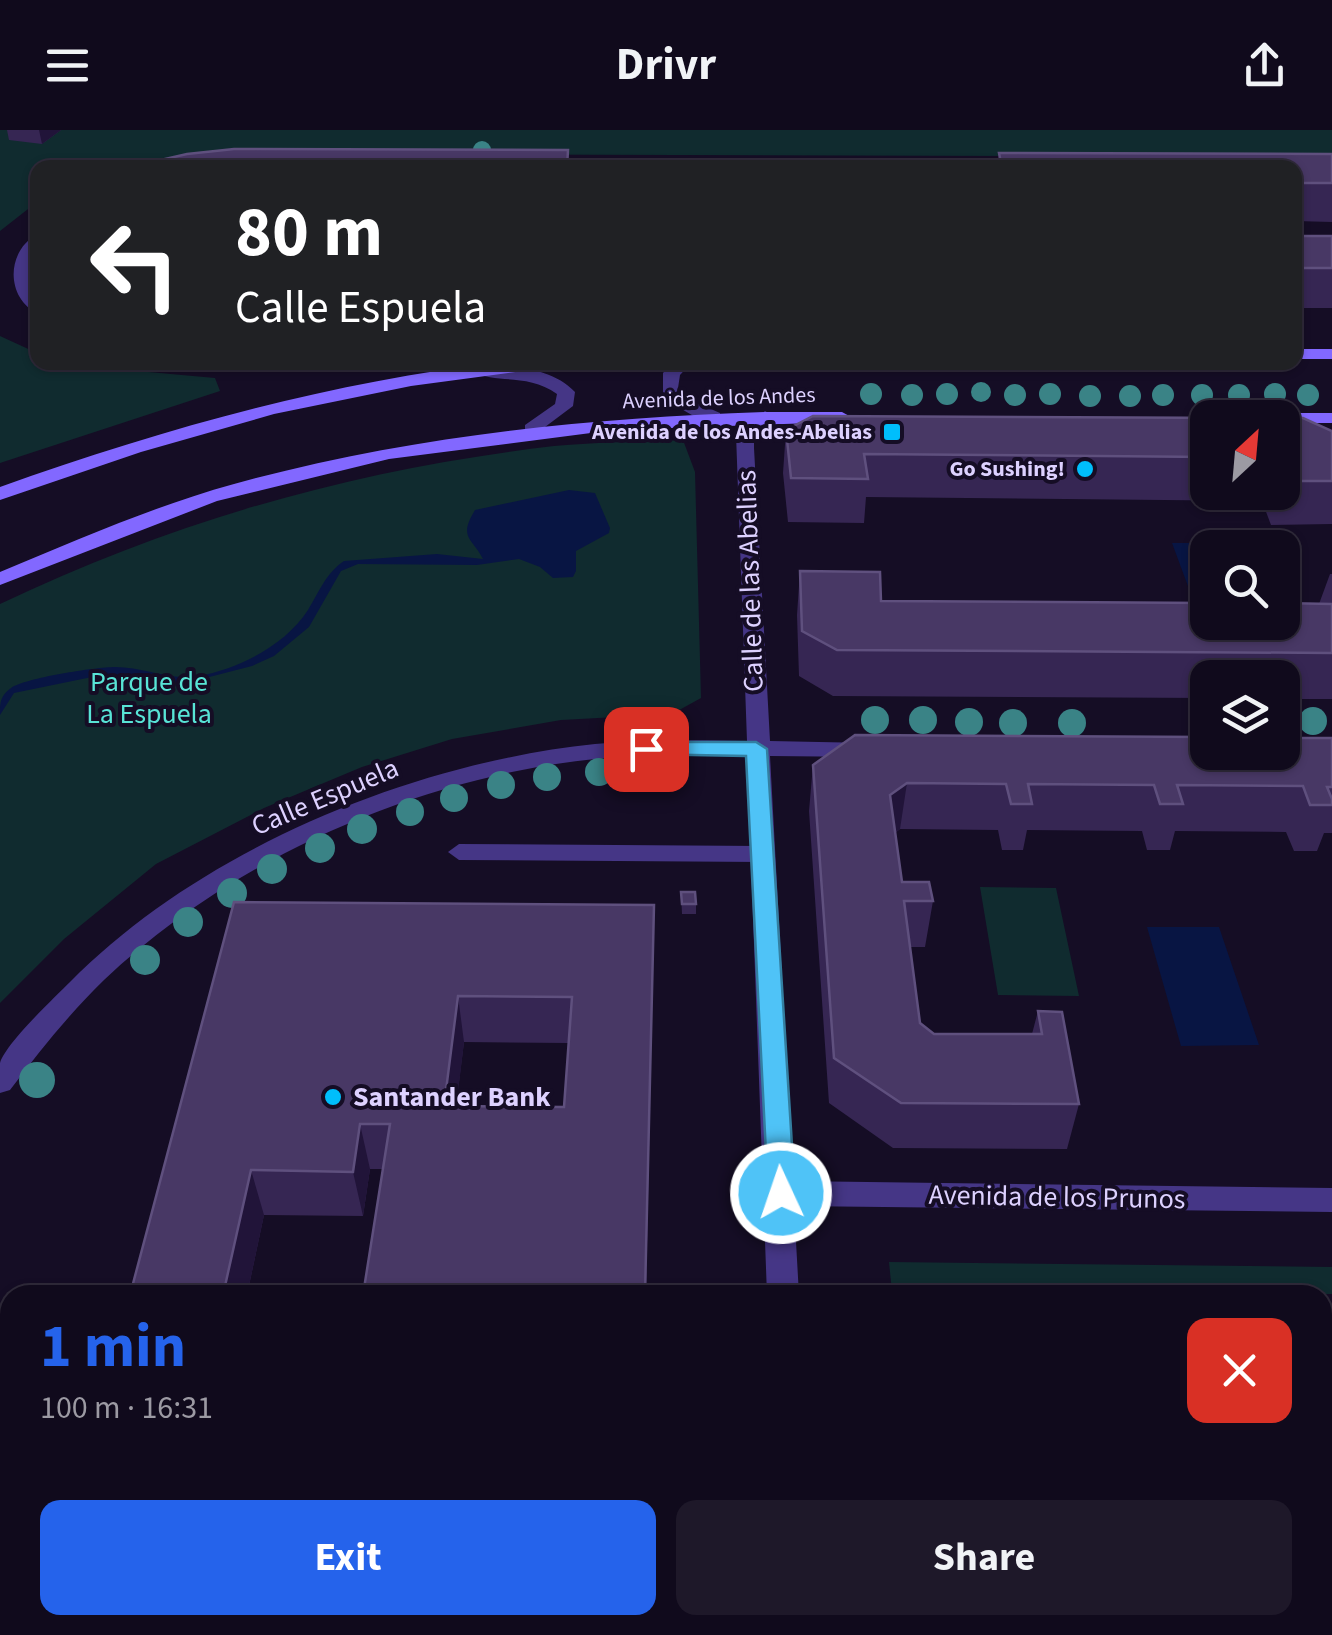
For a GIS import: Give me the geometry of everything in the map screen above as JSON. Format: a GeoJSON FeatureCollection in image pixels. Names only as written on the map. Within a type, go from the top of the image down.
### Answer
{"type":"FeatureCollection","features":[{"type":"Feature","properties":{"kind":"main road"},"geometry":{"type":"LineString","coordinates":[[1302,354],[1332,354]]}},
{"type":"Feature","properties":{"kind":"main road"},"geometry":{"type":"LineString","coordinates":[[0,494],[84,462],[218,422],[388,385],[489,370]]}},
{"type":"Feature","properties":{"kind":"main road","name":"Avenida de los Andes"},"geometry":{"type":"LineString","coordinates":[[0,578],[133,524],[239,488],[358,458],[531,430],[714,418],[856,417]]}},
{"type":"Feature","properties":{"kind":"main road"},"geometry":{"type":"LineString","coordinates":[[1300,418],[1332,418]]}},
{"type":"Feature","properties":{"kind":"street"},"geometry":{"type":"LineString","coordinates":[[30,249],[21,261],[19,281],[30,302]]}},
{"type":"Feature","properties":{"kind":"street"},"geometry":{"type":"LineString","coordinates":[[675,370],[669,389],[682,403],[714,418]]}},
{"type":"Feature","properties":{"kind":"street"},"geometry":{"type":"LineString","coordinates":[[481,371],[537,376],[553,380],[566,392],[564,406],[531,430]]}},
{"type":"Feature","properties":{"kind":"street","name":"Calle de las Abelias"},"geometry":{"type":"LineString","coordinates":[[765,416],[745,434],[783,1285]]}},
{"type":"Feature","properties":{"kind":"street","name":"Calle Espuela"},"geometry":{"type":"LineString","coordinates":[[0,1082],[54,1018],[149,926],[208,884],[340,817],[406,793],[510,766],[592,752],[902,750]]}},
{"type":"Feature","properties":{"kind":"street","name":"Avenida de los Prunos"},"geometry":{"type":"LineString","coordinates":[[781,1193],[1332,1200]]}},
{"type":"Feature","properties":{"kind":"lane"},"geometry":{"type":"LineString","coordinates":[[460,852],[762,854]]}},
{"type":"Feature","properties":{"kind":"green space"},"geometry":{"type":"Polygon","coordinates":[[[0,130],[1332,130],[1332,157],[292,154],[225,160],[30,160],[30,207],[0,231],[0,130]]]}},
{"type":"Feature","properties":{"kind":"green space"},"geometry":{"type":"Polygon","coordinates":[[[0,336],[30,350],[30,370],[126,370],[215,378],[220,391],[0,463],[0,336]]]}},
{"type":"Feature","properties":{"kind":"green space","name":"Parque de La Espuela"},"geometry":{"type":"Polygon","coordinates":[[[683,440],[695,472],[701,698],[672,714],[561,720],[452,739],[362,767],[264,808],[156,864],[64,939],[0,1003],[0,604],[134,547],[270,502],[339,484],[410,468],[554,446],[683,440]]]}},
{"type":"Feature","properties":{"kind":"green space"},"geometry":{"type":"Polygon","coordinates":[[[980,887],[1056,888],[1079,996],[998,995],[980,887]]]}},
{"type":"Feature","properties":{"kind":"green space"},"geometry":{"type":"Polygon","coordinates":[[[889,1262],[1332,1267],[1332,1285],[891,1285],[889,1262]]]}},
{"type":"Feature","properties":{"kind":"shaded area"},"geometry":{"type":"Polygon","coordinates":[[[569,490],[595,493],[610,528],[609,533],[576,551],[573,577],[553,578],[540,567],[519,559],[477,565],[358,564],[341,571],[309,627],[274,656],[252,666],[186,683],[92,677],[14,693],[0,715],[1,700],[7,691],[45,677],[115,667],[189,677],[231,667],[261,653],[287,634],[344,561],[437,554],[483,559],[467,532],[475,510],[569,490]]]}},
{"type":"Feature","properties":{"kind":"shaded area"},"geometry":{"type":"Polygon","coordinates":[[[1172,543],[1190,543],[1190,592],[1172,543]]]}},
{"type":"Feature","properties":{"kind":"shaded area"},"geometry":{"type":"Polygon","coordinates":[[[1147,927],[1219,927],[1259,1045],[1181,1046],[1147,927]]]}},
{"type":"Feature","properties":{"kind":"building"},"geometry":{"type":"Polygon","coordinates":[[[234,149],[568,150],[567,160],[161,160],[234,149]]]}},
{"type":"Feature","properties":{"kind":"building"},"geometry":{"type":"Polygon","coordinates":[[[999,153],[1332,154],[1332,183],[1302,183],[1302,160],[1000,160],[999,153]]]}},
{"type":"Feature","properties":{"kind":"building"},"geometry":{"type":"Polygon","coordinates":[[[1302,236],[1332,236],[1332,268],[1302,268],[1302,236]]]}},
{"type":"Feature","properties":{"kind":"building"},"geometry":{"type":"Polygon","coordinates":[[[813,416],[1190,418],[1190,457],[864,454],[868,479],[791,478],[786,430],[813,416]]]}},
{"type":"Feature","properties":{"kind":"building"},"geometry":{"type":"Polygon","coordinates":[[[1300,418],[1332,431],[1332,481],[1300,481],[1300,418]]]}},
{"type":"Feature","properties":{"kind":"building"},"geometry":{"type":"Polygon","coordinates":[[[800,571],[880,572],[881,601],[1190,603],[1190,640],[1300,640],[1300,603],[1332,604],[1332,653],[837,650],[802,631],[800,571]]]}},
{"type":"Feature","properties":{"kind":"building"},"geometry":{"type":"Polygon","coordinates":[[[855,735],[1190,737],[1190,770],[1300,770],[1300,738],[1332,738],[1332,787],[1327,787],[1332,805],[1310,805],[1303,786],[1177,785],[1183,804],[1160,804],[1154,785],[1028,784],[1032,804],[1011,804],[1006,784],[907,783],[890,795],[902,882],[929,882],[933,901],[904,901],[920,1023],[934,1034],[1042,1034],[1038,1011],[1062,1012],[1079,1104],[901,1103],[834,1058],[813,765],[855,735]]]}},
{"type":"Feature","properties":{"kind":"building"},"geometry":{"type":"Polygon","coordinates":[[[681,892],[695,892],[696,904],[682,904],[681,892]]]}},
{"type":"Feature","properties":{"kind":"building","name":"Santander Bank"},"geometry":{"type":"Polygon","coordinates":[[[234,902],[654,905],[645,1285],[365,1285],[390,1124],[360,1124],[353,1172],[251,1170],[225,1285],[133,1285],[234,902]],[[458,996],[444,1106],[564,1107],[572,997],[458,996]]]}},
{"type":"Feature","properties":{"kind":"place","name":"Avenida de los Andes-Abelias"},"geometry":{"type":"Point","coordinates":[892,432]}},
{"type":"Feature","properties":{"kind":"place","name":"Go Sushing!"},"geometry":{"type":"Point","coordinates":[1085,469]}},
{"type":"Feature","properties":{"kind":"place","name":"Santander Bank"},"geometry":{"type":"Point","coordinates":[333,1097]}},
{"type":"Feature","properties":{"kind":"route"},"geometry":{"type":"LineString","coordinates":[[646,749],[756,749],[781,1193]]}}]}
